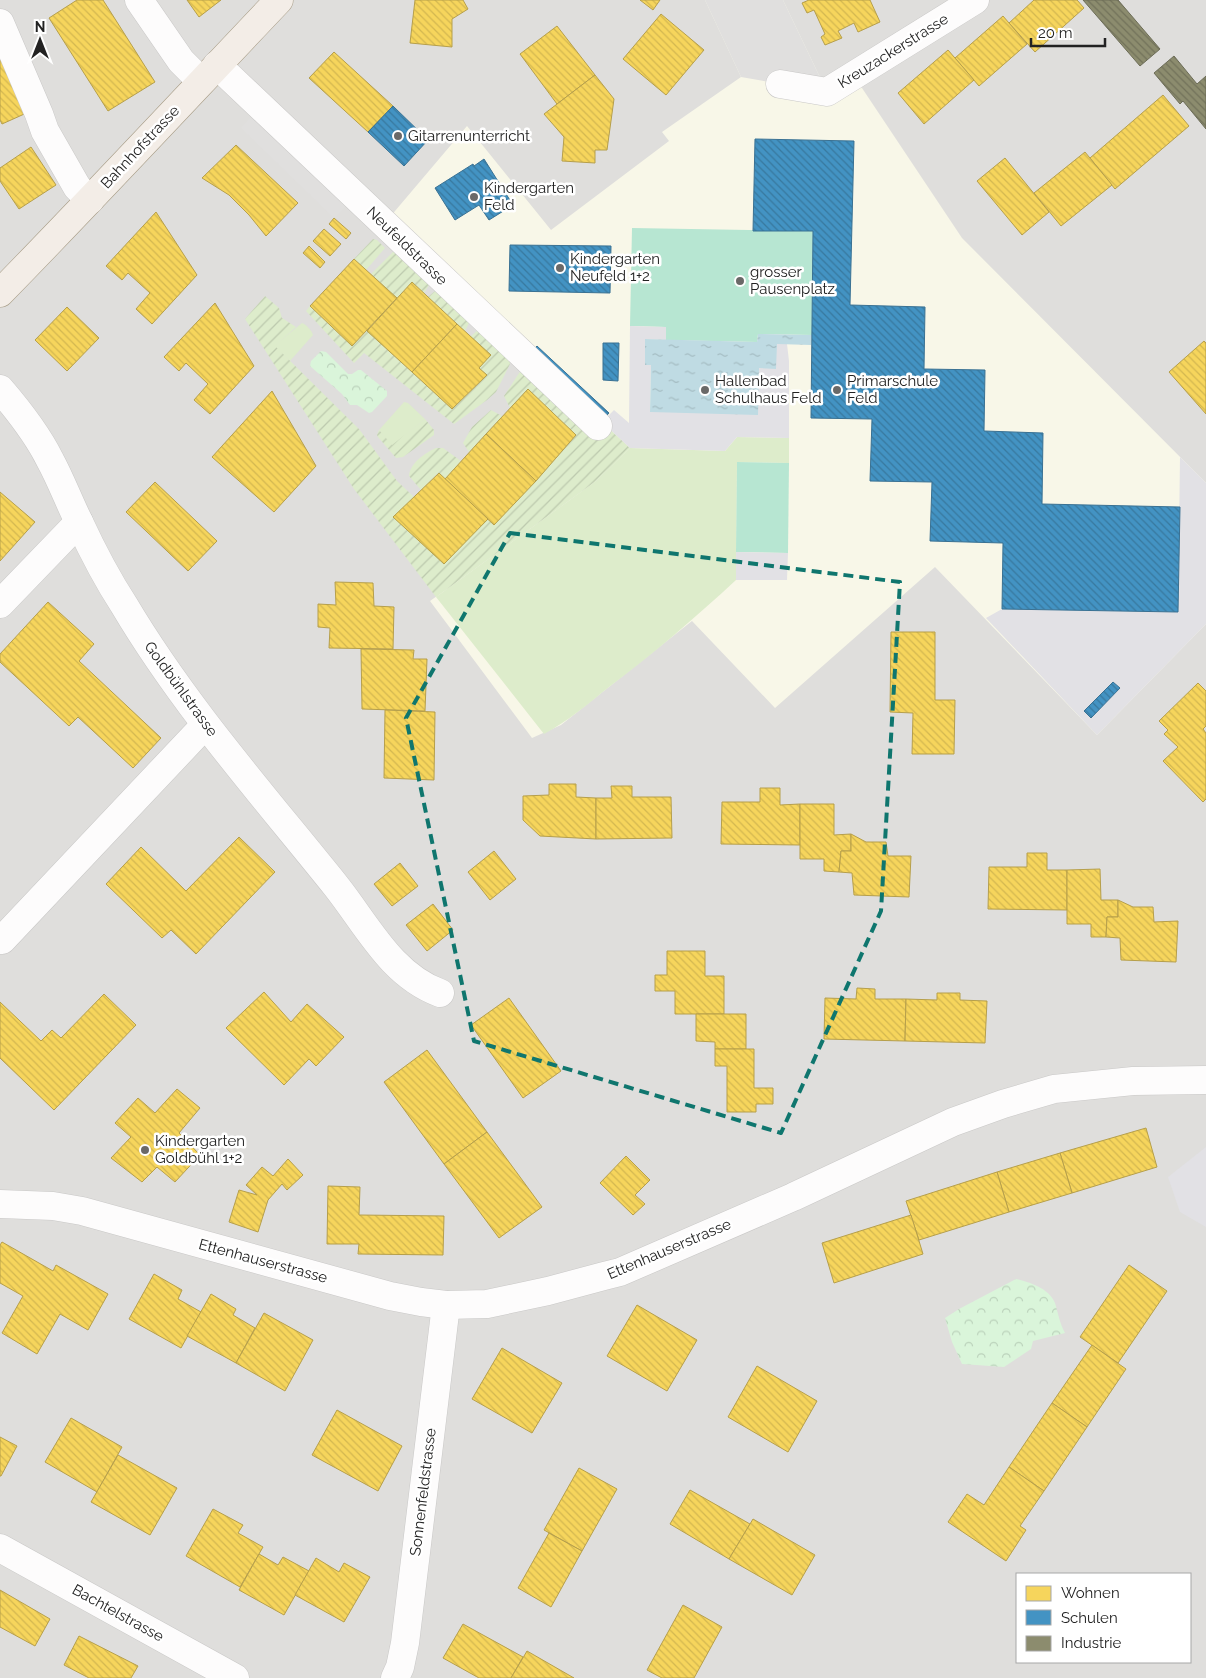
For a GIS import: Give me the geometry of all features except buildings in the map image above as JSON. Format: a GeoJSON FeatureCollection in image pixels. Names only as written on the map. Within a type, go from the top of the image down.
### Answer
{"type":"FeatureCollection","features":[{"type":"Feature","properties":{"kind":"main road","name":"Bahnhofstrasse"},"geometry":{"type":"LineString","coordinates":[[0,293],[279,0]]}},
{"type":"Feature","properties":{"kind":"street","name":"Neufeldstrasse"},"geometry":{"type":"LineString","coordinates":[[139,0],[181,61],[209,73],[598,426]]}},
{"type":"Feature","properties":{"kind":"street","name":"Kreuzackerstrasse"},"geometry":{"type":"LineString","coordinates":[[780,84],[827,92],[975,0]]}},
{"type":"Feature","properties":{"kind":"street"},"geometry":{"type":"LineString","coordinates":[[0,23],[39,114],[44,131],[77,187],[90,200]]}},
{"type":"Feature","properties":{"kind":"street","name":"Goldbühlstrasse"},"geometry":{"type":"LineString","coordinates":[[0,389],[36,436],[50,460],[78,522],[123,605],[205,725],[338,888],[396,966],[418,984],[440,993]]}},
{"type":"Feature","properties":{"kind":"street"},"geometry":{"type":"LineString","coordinates":[[0,604],[78,522]]}},
{"type":"Feature","properties":{"kind":"street"},"geometry":{"type":"LineString","coordinates":[[2,940],[205,725]]}},
{"type":"Feature","properties":{"kind":"street","name":"Ettenhauserstrasse"},"geometry":{"type":"LineString","coordinates":[[0,1204],[53,1206],[82,1210],[390,1296],[446,1305],[487,1304],[548,1291],[620,1272],[793,1197],[953,1122],[1002,1104],[1054,1089],[1133,1081],[1206,1080]]}},
{"type":"Feature","properties":{"kind":"street","name":"Sonnenfeldstrasse"},"geometry":{"type":"LineString","coordinates":[[395,1678],[400,1667],[405,1643],[446,1305]]}},
{"type":"Feature","properties":{"kind":"street","name":"Bachtelstrasse"},"geometry":{"type":"LineString","coordinates":[[0,1548],[236,1678]]}},
{"type":"Feature","properties":{"kind":"highlighted area"},"geometry":{"type":"Polygon","coordinates":[[[510,533],[900,582],[881,911],[781,1133],[474,1041],[406,718],[510,533]]]}},
{"type":"Feature","properties":{"kind":"shaded area"},"geometry":{"type":"Polygon","coordinates":[[[0,0],[1206,0],[1206,1678],[0,1678],[0,0]]]}},
{"type":"Feature","properties":{"kind":"shaded area","name":"Primarschule Feld"},"geometry":{"type":"Polygon","coordinates":[[[705,0],[783,0],[827,92],[854,76],[962,238],[1206,483],[1206,624],[1097,735],[935,567],[775,708],[692,621],[561,725],[532,738],[430,601],[596,481],[630,448],[384,224],[467,126],[551,230],[669,141],[662,132],[741,77],[705,0]]]}},
{"type":"Feature","properties":{"kind":"shaded area"},"geometry":{"type":"Polygon","coordinates":[[[705,0],[783,0],[827,92],[741,77],[705,0]]]}},
{"type":"Feature","properties":{"kind":"shaded area"},"geometry":{"type":"Polygon","coordinates":[[[253,115],[346,206],[334,218],[241,128],[253,115]]]}},
{"type":"Feature","properties":{"kind":"shaded area"},"geometry":{"type":"Polygon","coordinates":[[[630,326],[666,327],[666,340],[645,339],[645,365],[651,365],[650,412],[759,368],[776,344],[787,344],[789,361],[789,438],[737,437],[725,451],[630,448],[602,422],[614,410],[629,423],[630,326]]]}},
{"type":"Feature","properties":{"kind":"shaded area"},"geometry":{"type":"Polygon","coordinates":[[[1180,457],[1206,483],[1206,624],[1097,735],[986,618],[1002,609],[1178,612],[1180,457]]]}},
{"type":"Feature","properties":{"kind":"shaded area"},"geometry":{"type":"Polygon","coordinates":[[[736,552],[788,553],[787,580],[736,580],[736,552]]]}},
{"type":"Feature","properties":{"kind":"shaded area"},"geometry":{"type":"Polygon","coordinates":[[[1206,1147],[1206,1227],[1180,1212],[1168,1177],[1206,1147]]]}},
{"type":"Feature","properties":{"kind":"green space","name":"grosser Pausenplatz"},"geometry":{"type":"Polygon","coordinates":[[[632,228],[813,231],[812,335],[758,334],[757,342],[666,340],[666,327],[630,326],[632,228]]]}},
{"type":"Feature","properties":{"kind":"green space"},"geometry":{"type":"Polygon","coordinates":[[[373,239],[377,240],[385,248],[366,270],[354,259],[373,239]]]}},
{"type":"Feature","properties":{"kind":"green space"},"geometry":{"type":"Polygon","coordinates":[[[396,250],[429,285],[424,293],[412,282],[397,298],[371,274],[396,250]]]}},
{"type":"Feature","properties":{"kind":"green space"},"geometry":{"type":"Polygon","coordinates":[[[435,291],[470,321],[465,331],[428,297],[435,291]]]}},
{"type":"Feature","properties":{"kind":"green space"},"geometry":{"type":"Polygon","coordinates":[[[265,296],[279,308],[282,318],[296,327],[275,346],[359,429],[397,481],[414,497],[394,516],[488,519],[494,525],[576,435],[528,389],[510,408],[504,396],[523,367],[602,422],[630,448],[596,481],[436,597],[354,489],[245,319],[265,296]]]}},
{"type":"Feature","properties":{"kind":"green space"},"geometry":{"type":"Polygon","coordinates":[[[310,306],[352,346],[367,331],[452,409],[487,375],[479,368],[490,355],[470,337],[479,329],[510,359],[510,364],[496,392],[454,424],[364,353],[354,363],[306,311],[310,306]]]}},
{"type":"Feature","properties":{"kind":"green space"},"geometry":{"type":"Polygon","coordinates":[[[302,323],[309,328],[313,335],[290,361],[274,346],[302,323]]]}},
{"type":"Feature","properties":{"kind":"green space"},"geometry":{"type":"Polygon","coordinates":[[[321,351],[326,352],[348,374],[361,370],[387,391],[387,396],[369,413],[357,405],[350,405],[342,394],[310,366],[311,361],[321,351]]]}},
{"type":"Feature","properties":{"kind":"green space"},"geometry":{"type":"Polygon","coordinates":[[[404,402],[408,403],[425,419],[392,446],[379,430],[404,402]]]}},
{"type":"Feature","properties":{"kind":"green space"},"geometry":{"type":"Polygon","coordinates":[[[491,410],[502,416],[469,452],[463,443],[472,427],[491,410]]]}},
{"type":"Feature","properties":{"kind":"green space"},"geometry":{"type":"Polygon","coordinates":[[[425,419],[434,430],[434,435],[403,457],[396,458],[377,435],[379,430],[392,445],[425,419]]]}},
{"type":"Feature","properties":{"kind":"green space"},"geometry":{"type":"Polygon","coordinates":[[[737,437],[789,438],[789,463],[737,462],[736,580],[642,662],[578,712],[544,734],[436,597],[596,481],[630,448],[725,451],[737,437]]]}},
{"type":"Feature","properties":{"kind":"green space"},"geometry":{"type":"Polygon","coordinates":[[[436,448],[443,448],[461,461],[445,479],[438,473],[421,490],[409,476],[410,471],[419,459],[436,448]]]}},
{"type":"Feature","properties":{"kind":"green space"},"geometry":{"type":"Polygon","coordinates":[[[737,462],[789,463],[788,553],[736,552],[737,462]]]}},
{"type":"Feature","properties":{"kind":"green space"},"geometry":{"type":"Polygon","coordinates":[[[1016,1279],[1032,1284],[1048,1293],[1055,1303],[1065,1333],[1033,1341],[1031,1349],[1004,1367],[962,1364],[952,1342],[945,1318],[1016,1279]]]}},
{"type":"Feature","properties":{"kind":"water","name":"Hallenbad Schulhaus Feld"},"geometry":{"type":"Polygon","coordinates":[[[758,334],[812,335],[811,345],[777,344],[776,369],[759,368],[758,415],[650,412],[651,365],[645,365],[645,339],[757,342],[758,334]]]}},
{"type":"Feature","properties":{"kind":"place","name":"Gitarrenunterricht"},"geometry":{"type":"Point","coordinates":[398,136]}},
{"type":"Feature","properties":{"kind":"place","name":"Kindergarten Feld"},"geometry":{"type":"Point","coordinates":[474,197]}},
{"type":"Feature","properties":{"kind":"place","name":"Kindergarten Neufeld 1+2"},"geometry":{"type":"Point","coordinates":[560,268]}},
{"type":"Feature","properties":{"kind":"place","name":"grosser Pausenplatz"},"geometry":{"type":"Point","coordinates":[740,281]}},
{"type":"Feature","properties":{"kind":"place","name":"Hallenbad Schulhaus Feld"},"geometry":{"type":"Point","coordinates":[705,390]}},
{"type":"Feature","properties":{"kind":"place","name":"Primarschule Feld"},"geometry":{"type":"Point","coordinates":[837,390]}},
{"type":"Feature","properties":{"kind":"place","name":"Kindergarten Goldbühl 1+2"},"geometry":{"type":"Point","coordinates":[145,1150]}}]}
